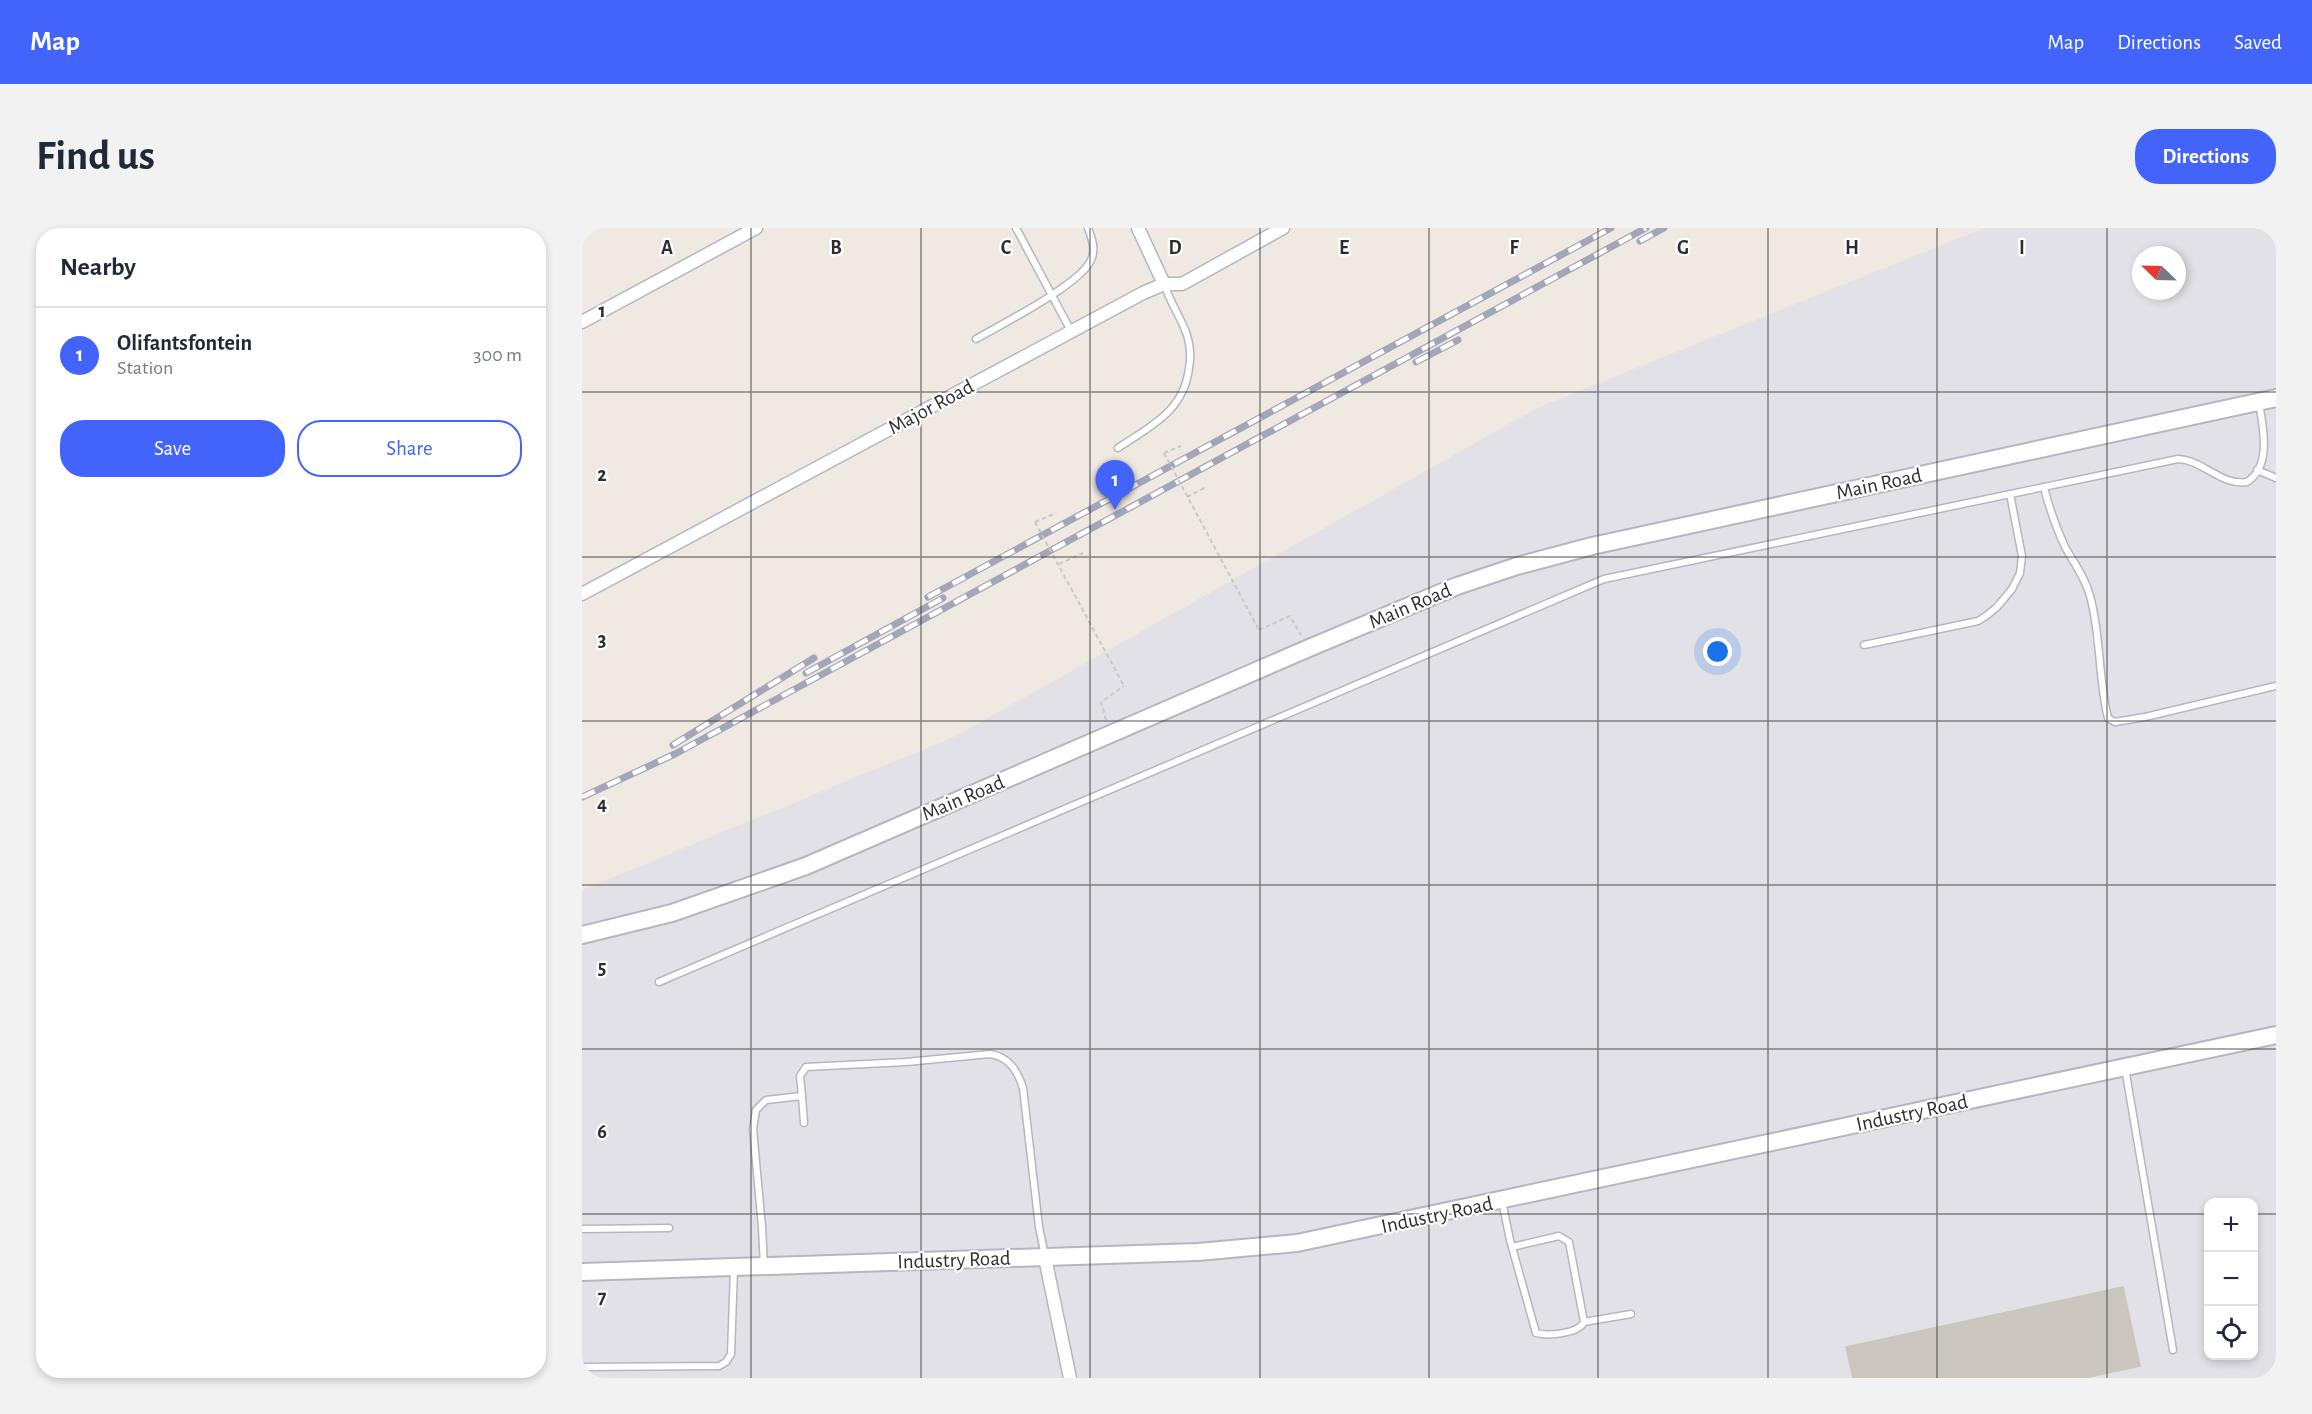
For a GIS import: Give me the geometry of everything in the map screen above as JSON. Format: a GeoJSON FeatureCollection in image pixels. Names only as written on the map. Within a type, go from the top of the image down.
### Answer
{"type":"FeatureCollection","features":[{"type":"Feature","properties":{"kind":"main road","name":"Main Road"},"geometry":{"type":"LineString","coordinates":[[582,935],[672,913],[806,866],[1457,586],[1569,552],[2276,398]]}},
{"type":"Feature","properties":{"kind":"main road","name":"Industry Road"},"geometry":{"type":"LineString","coordinates":[[582,1272],[1207,1252],[1317,1240],[2276,1035]]}},
{"type":"Feature","properties":{"kind":"street"},"geometry":{"type":"LineString","coordinates":[[582,322],[756,228]]}},
{"type":"Feature","properties":{"kind":"street"},"geometry":{"type":"LineString","coordinates":[[1138,228],[1164,284]]}},
{"type":"Feature","properties":{"kind":"street","name":"Major Road"},"geometry":{"type":"LineString","coordinates":[[582,594],[1143,293],[1164,284],[1182,284],[1283,228]]}},
{"type":"Feature","properties":{"kind":"street"},"geometry":{"type":"LineString","coordinates":[[1045,1257],[1070,1378]]}},
{"type":"Feature","properties":{"kind":"lane"},"geometry":{"type":"LineString","coordinates":[[1016,228],[1071,332]]}},
{"type":"Feature","properties":{"kind":"lane"},"geometry":{"type":"LineString","coordinates":[[976,339],[1079,277],[1092,258],[1094,246],[1088,228]]}},
{"type":"Feature","properties":{"kind":"lane"},"geometry":{"type":"LineString","coordinates":[[1118,448],[1164,417],[1187,385],[1190,360],[1187,336],[1169,300],[1164,284]]}},
{"type":"Feature","properties":{"kind":"lane"},"geometry":{"type":"LineString","coordinates":[[659,982],[1604,579],[2178,459],[2187,459],[2200,464],[2235,482],[2247,482],[2257,470],[2264,444],[2259,402]]}},
{"type":"Feature","properties":{"kind":"lane"},"geometry":{"type":"LineString","coordinates":[[2257,470],[2276,478]]}},
{"type":"Feature","properties":{"kind":"lane"},"geometry":{"type":"LineString","coordinates":[[2044,487],[2053,520],[2067,550],[2082,573],[2091,596],[2103,700],[2108,718],[2115,722],[2145,717],[2276,686]]}},
{"type":"Feature","properties":{"kind":"lane"},"geometry":{"type":"LineString","coordinates":[[1864,645],[1978,621],[1998,607],[2012,589],[2022,565],[2010,494]]}},
{"type":"Feature","properties":{"kind":"lane"},"geometry":{"type":"LineString","coordinates":[[804,1124],[800,1076],[806,1067],[906,1062],[990,1054],[1000,1056],[1017,1070],[1023,1088],[1039,1227],[1045,1257]]}},
{"type":"Feature","properties":{"kind":"lane"},"geometry":{"type":"LineString","coordinates":[[2125,1068],[2173,1350]]}},
{"type":"Feature","properties":{"kind":"lane"},"geometry":{"type":"LineString","coordinates":[[764,1266],[753,1129],[756,1110],[766,1100],[802,1096]]}},
{"type":"Feature","properties":{"kind":"lane"},"geometry":{"type":"LineString","coordinates":[[1502,1201],[1512,1246],[1536,1333],[1543,1335],[1582,1327],[1584,1322],[1569,1242],[1559,1236],[1512,1246]]}},
{"type":"Feature","properties":{"kind":"lane"},"geometry":{"type":"LineString","coordinates":[[582,1229],[669,1228]]}},
{"type":"Feature","properties":{"kind":"lane"},"geometry":{"type":"LineString","coordinates":[[582,1367],[719,1366],[726,1362],[731,1354],[734,1267]]}},
{"type":"Feature","properties":{"kind":"lane"},"geometry":{"type":"LineString","coordinates":[[1584,1322],[1631,1314]]}},
{"type":"Feature","properties":{"kind":"path"},"geometry":{"type":"LineString","coordinates":[[1181,446],[1164,453],[1259,630],[1290,616],[1309,648]]}},
{"type":"Feature","properties":{"kind":"path"},"geometry":{"type":"LineString","coordinates":[[1187,497],[1206,487]]}},
{"type":"Feature","properties":{"kind":"path"},"geometry":{"type":"LineString","coordinates":[[1056,513],[1035,522],[1125,686],[1101,702]]}},
{"type":"Feature","properties":{"kind":"path"},"geometry":{"type":"LineString","coordinates":[[1059,564],[1083,553]]}},
{"type":"Feature","properties":{"kind":"shaded area"},"geometry":{"type":"Polygon","coordinates":[[[1985,228],[2276,228],[2276,1378],[582,1378],[582,890],[956,736],[1539,407],[1985,228]]]}},
{"type":"Feature","properties":{"kind":"building"},"geometry":{"type":"Polygon","coordinates":[[[2123,1287],[2140,1366],[2085,1378],[1853,1378],[1846,1347],[2123,1287]]]}},
{"type":"Feature","properties":{"kind":"railway"},"geometry":{"type":"LineString","coordinates":[[928,597],[1611,228]]}},
{"type":"Feature","properties":{"kind":"railway"},"geometry":{"type":"LineString","coordinates":[[582,797],[675,754],[1646,228]]}},
{"type":"Feature","properties":{"kind":"railway"},"geometry":{"type":"LineString","coordinates":[[1640,241],[1664,228]]}},
{"type":"Feature","properties":{"kind":"railway"},"geometry":{"type":"LineString","coordinates":[[1416,362],[1458,340]]}},
{"type":"Feature","properties":{"kind":"railway"},"geometry":{"type":"LineString","coordinates":[[806,673],[943,598]]}},
{"type":"Feature","properties":{"kind":"railway"},"geometry":{"type":"LineString","coordinates":[[673,745],[814,658]]}},
{"type":"Feature","properties":{"kind":"place","name":"Olifantsfontein"},"geometry":{"type":"Point","coordinates":[1115,510]}}]}
